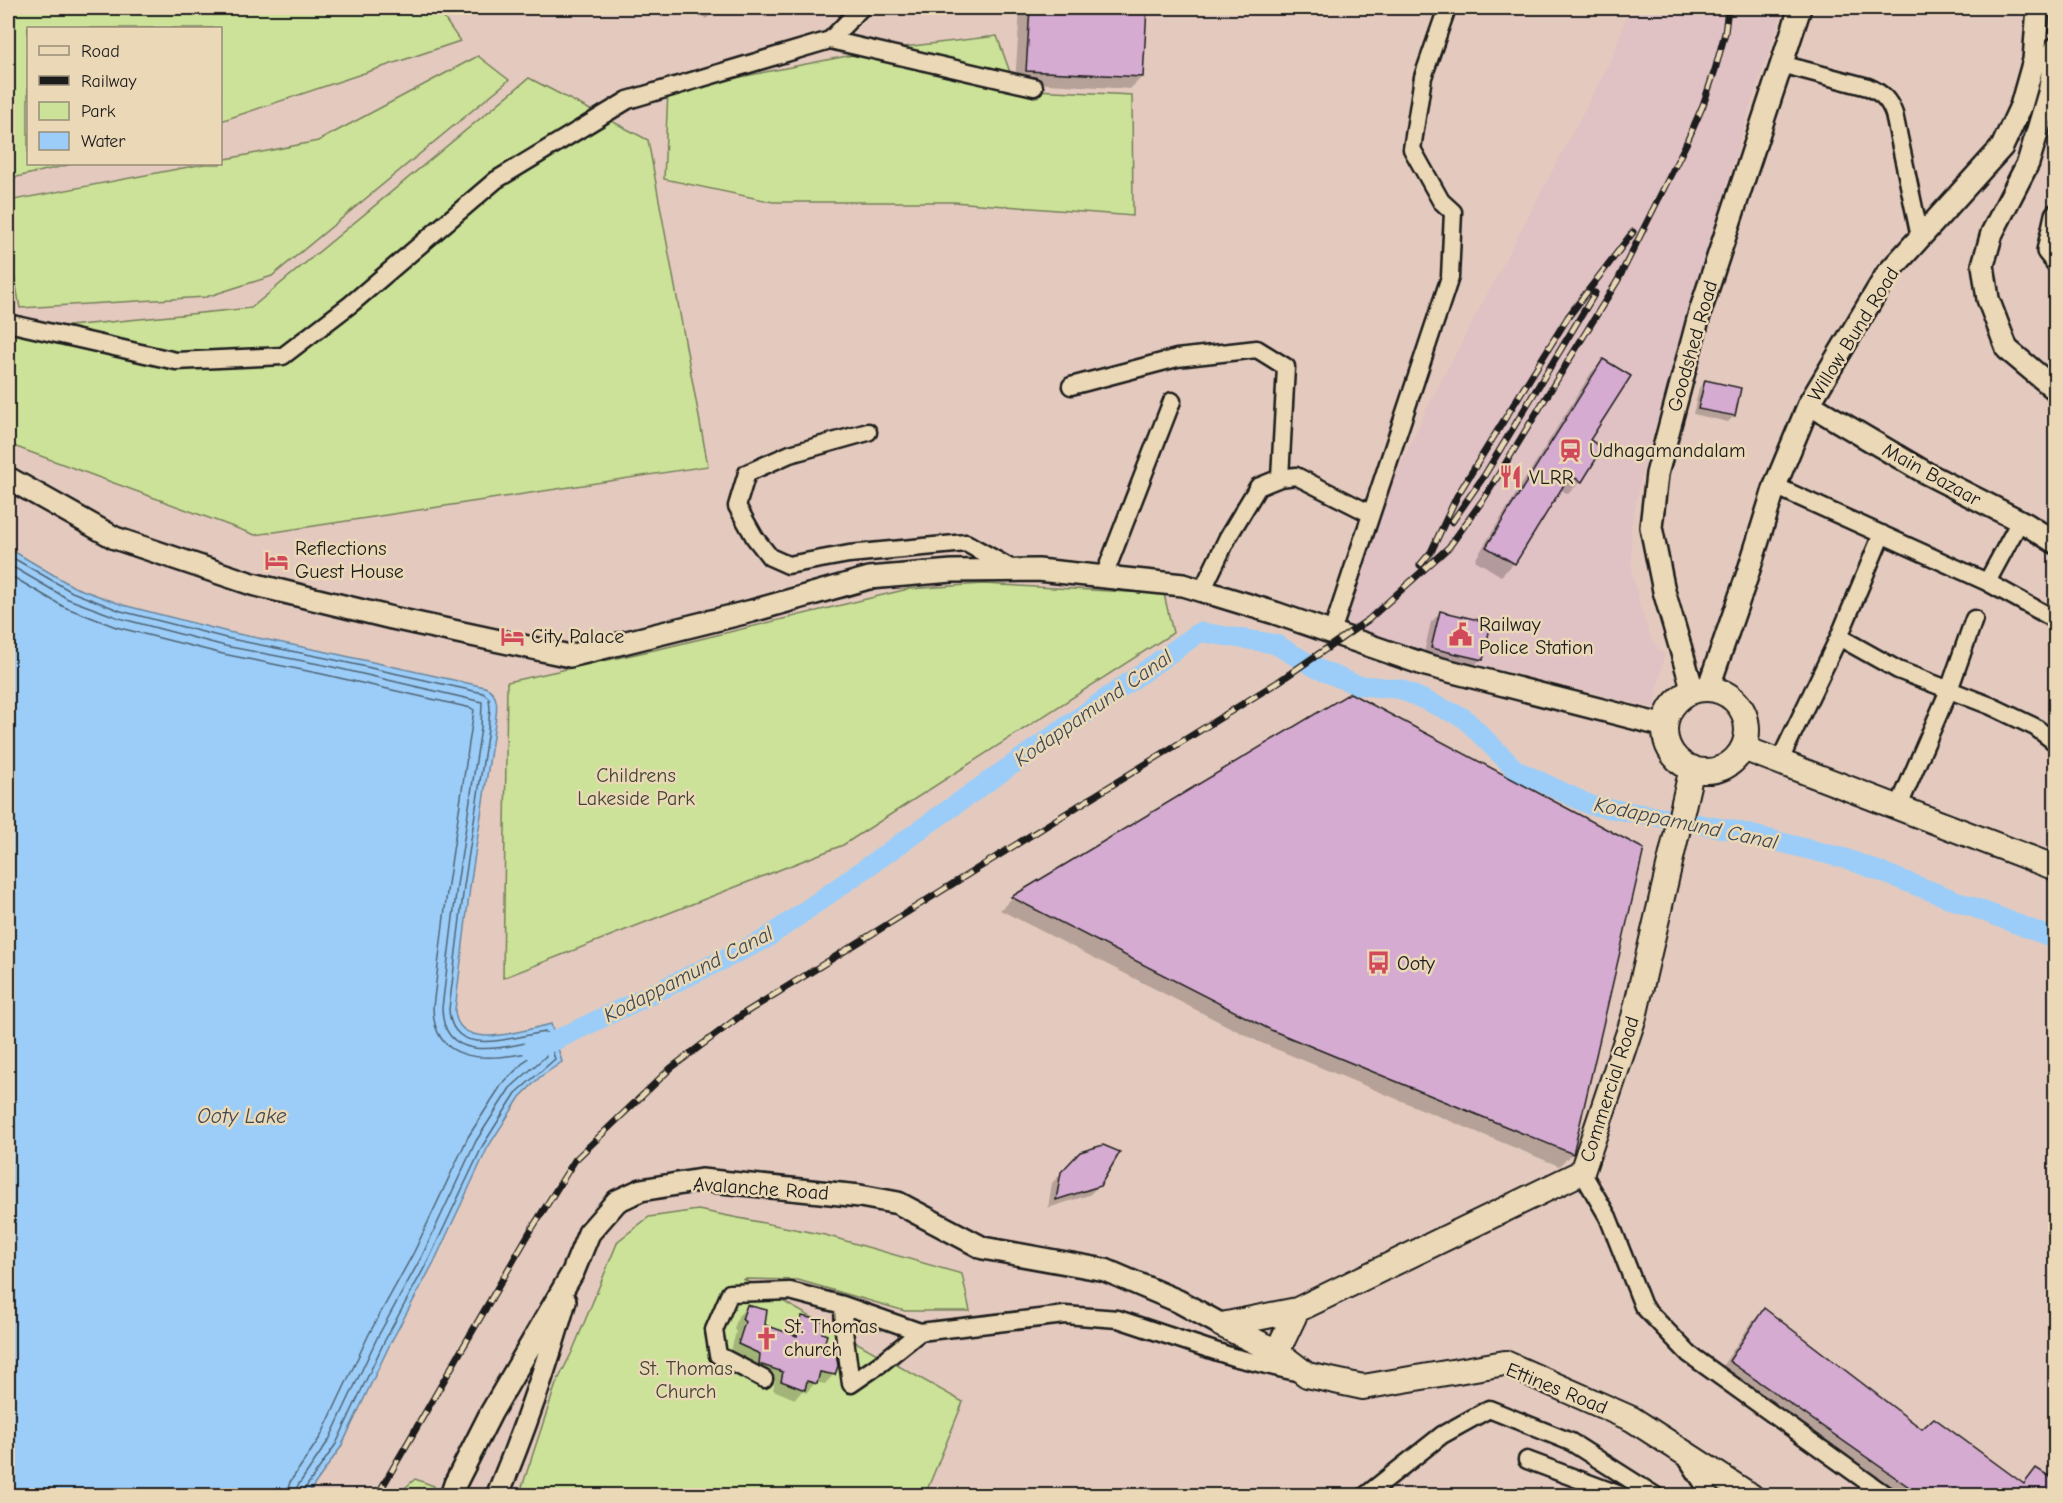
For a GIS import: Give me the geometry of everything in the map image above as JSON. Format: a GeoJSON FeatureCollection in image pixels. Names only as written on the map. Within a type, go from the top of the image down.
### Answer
{"type":"FeatureCollection","features":[{"type":"Feature","properties":{"kind":"main road"},"geometry":{"type":"LineString","coordinates":[[1701,690],[1721,692],[1733,699],[1742,710],[1746,729],[1743,748],[1736,758],[1721,768],[1703,771],[1680,762],[1671,752],[1666,739],[1665,726],[1673,705],[1682,697],[1701,690]]}},
{"type":"Feature","properties":{"kind":"main road"},"geometry":{"type":"LineString","coordinates":[[1743,748],[2055,868]]}},
{"type":"Feature","properties":{"kind":"main road","name":"Commercial Road"},"geometry":{"type":"LineString","coordinates":[[1222,1326],[1297,1310],[1582,1172],[1634,1017],[1692,768]]}},
{"type":"Feature","properties":{"kind":"main road"},"geometry":{"type":"LineString","coordinates":[[1278,1352],[1297,1310]]}},
{"type":"Feature","properties":{"kind":"main road","name":"Ettines Road"},"geometry":{"type":"LineString","coordinates":[[1222,1326],[1278,1352],[1307,1375],[1363,1387],[1505,1363],[1632,1419],[1751,1496]]}},
{"type":"Feature","properties":{"kind":"street"},"geometry":{"type":"LineString","coordinates":[[8,323],[176,361],[283,356],[351,304],[496,180],[628,100],[830,40],[861,8]]}},
{"type":"Feature","properties":{"kind":"street"},"geometry":{"type":"LineString","coordinates":[[1332,632],[1450,277],[1453,212],[1441,201],[1412,149],[1423,77],[1447,8]]}},
{"type":"Feature","properties":{"kind":"street","name":"Goodshed Road"},"geometry":{"type":"LineString","coordinates":[[1701,690],[1664,591],[1651,527],[1657,474],[1700,312],[1800,8]]}},
{"type":"Feature","properties":{"kind":"street","name":"Willow Bund Road"},"geometry":{"type":"LineString","coordinates":[[1701,690],[1747,576],[1775,486],[1809,404],[1887,274],[2002,147],[2021,106],[2034,60],[2038,8]]}},
{"type":"Feature","properties":{"kind":"street"},"geometry":{"type":"LineString","coordinates":[[830,40],[1034,87]]}},
{"type":"Feature","properties":{"kind":"street"},"geometry":{"type":"LineString","coordinates":[[2055,48],[2049,93],[2028,163],[1992,232],[1983,265],[1988,298],[2007,349],[2055,390]]}},
{"type":"Feature","properties":{"kind":"street"},"geometry":{"type":"LineString","coordinates":[[1781,64],[1868,87],[1881,93],[1890,104],[1920,237]]}},
{"type":"Feature","properties":{"kind":"street"},"geometry":{"type":"LineString","coordinates":[[2055,215],[2048,250],[2055,261]]}},
{"type":"Feature","properties":{"kind":"street"},"geometry":{"type":"LineString","coordinates":[[1071,386],[1177,358],[1257,349],[1286,366],[1280,478]]}},
{"type":"Feature","properties":{"kind":"street"},"geometry":{"type":"LineString","coordinates":[[1104,576],[1172,400]]}},
{"type":"Feature","properties":{"kind":"street","name":"Main Bazaar"},"geometry":{"type":"LineString","coordinates":[[1809,404],[1926,473],[2020,521],[2055,543]]}},
{"type":"Feature","properties":{"kind":"street"},"geometry":{"type":"LineString","coordinates":[[868,432],[790,454],[747,473],[736,506],[755,538],[770,557],[788,565],[849,554],[966,543],[1014,570]]}},
{"type":"Feature","properties":{"kind":"street"},"geometry":{"type":"LineString","coordinates":[[1202,591],[1228,537],[1258,487],[1280,478],[1296,476],[1371,514]]}},
{"type":"Feature","properties":{"kind":"street"},"geometry":{"type":"LineString","coordinates":[[8,478],[115,538],[252,584],[392,618],[570,656],[752,611],[869,578],[952,570],[1014,570],[1104,576],[1183,585],[1332,632],[1426,665],[1665,726]]}},
{"type":"Feature","properties":{"kind":"street"},"geometry":{"type":"LineString","coordinates":[[1775,486],[1987,582],[2055,620]]}},
{"type":"Feature","properties":{"kind":"street"},"geometry":{"type":"LineString","coordinates":[[1987,582],[2020,521]]}},
{"type":"Feature","properties":{"kind":"street"},"geometry":{"type":"LineString","coordinates":[[1779,762],[1839,637],[1882,534]]}},
{"type":"Feature","properties":{"kind":"street"},"geometry":{"type":"LineString","coordinates":[[1898,808],[1949,690],[1974,619]]}},
{"type":"Feature","properties":{"kind":"street"},"geometry":{"type":"LineString","coordinates":[[1839,637],[1898,670],[1991,706],[2035,727],[2054,739]]}},
{"type":"Feature","properties":{"kind":"street"},"geometry":{"type":"LineString","coordinates":[[1582,1172],[1608,1217],[1643,1306],[1689,1354],[1887,1496]]}},
{"type":"Feature","properties":{"kind":"street","name":"Avalanche Road"},"geometry":{"type":"LineString","coordinates":[[451,1496],[491,1413],[573,1272],[589,1233],[617,1201],[641,1190],[701,1180],[860,1196],[898,1203],[983,1248],[1105,1270],[1178,1301],[1222,1326]]}},
{"type":"Feature","properties":{"kind":"street"},"geometry":{"type":"LineString","coordinates":[[497,1496],[546,1368],[573,1272]]}},
{"type":"Feature","properties":{"kind":"street"},"geometry":{"type":"LineString","coordinates":[[764,1379],[718,1355],[714,1330],[730,1293],[790,1291],[843,1305],[920,1332],[1065,1315],[1118,1319],[1233,1357],[1307,1375]]}},
{"type":"Feature","properties":{"kind":"street"},"geometry":{"type":"LineString","coordinates":[[843,1305],[843,1331],[850,1384],[880,1364],[920,1332]]}},
{"type":"Feature","properties":{"kind":"street"},"geometry":{"type":"LineString","coordinates":[[1365,1496],[1442,1435],[1489,1409],[1571,1442],[1656,1496]]}},
{"type":"Feature","properties":{"kind":"street"},"geometry":{"type":"LineString","coordinates":[[1682,1451],[1712,1496]]}},
{"type":"Feature","properties":{"kind":"street"},"geometry":{"type":"LineString","coordinates":[[1527,1460],[1623,1496]]}},
{"type":"Feature","properties":{"kind":"shaded area"},"geometry":{"type":"Polygon","coordinates":[[[1629,8],[1784,8],[1747,116],[1643,469],[1631,527],[1632,573],[1641,608],[1651,639],[1664,655],[1654,708],[1361,635],[1335,608],[1427,408],[1613,56],[1629,8]]]}},
{"type":"Feature","properties":{"kind":"green space"},"geometry":{"type":"Polygon","coordinates":[[[8,8],[437,8],[460,41],[222,121],[222,27],[27,27],[27,165],[68,165],[8,179],[8,8]]]}},
{"type":"Feature","properties":{"kind":"green space"},"geometry":{"type":"Polygon","coordinates":[[[997,36],[1016,89],[1132,95],[1133,216],[953,202],[773,202],[664,179],[668,91],[878,50],[997,36]]]}},
{"type":"Feature","properties":{"kind":"green space"},"geometry":{"type":"Polygon","coordinates":[[[478,56],[509,80],[272,276],[206,297],[20,308],[8,240],[8,201],[199,165],[222,165],[222,160],[318,141],[478,56]]]}},
{"type":"Feature","properties":{"kind":"green space"},"geometry":{"type":"Polygon","coordinates":[[[529,78],[648,140],[708,466],[255,535],[8,444],[8,332],[251,308],[529,78]]]}},
{"type":"Feature","properties":{"kind":"green space","name":"Childrens Lakeside Park"},"geometry":{"type":"Polygon","coordinates":[[[983,584],[1164,594],[1173,633],[843,845],[503,978],[507,682],[663,648],[908,589],[983,584]]]}},
{"type":"Feature","properties":{"kind":"green space","name":"St. Thomas Church"},"geometry":{"type":"Polygon","coordinates":[[[698,1210],[825,1235],[962,1274],[970,1311],[905,1311],[798,1280],[743,1279],[963,1402],[925,1495],[519,1496],[556,1384],[572,1352],[618,1241],[649,1217],[698,1210]]]}},
{"type":"Feature","properties":{"kind":"green space"},"geometry":{"type":"Polygon","coordinates":[[[415,1479],[434,1486],[432,1495],[397,1495],[415,1479]]]}},
{"type":"Feature","properties":{"kind":"water","name":"Ooty Lake"},"geometry":{"type":"Polygon","coordinates":[[[8,548],[74,587],[123,605],[228,632],[485,687],[490,690],[496,700],[496,718],[470,887],[455,1010],[459,1023],[467,1032],[479,1035],[509,1034],[551,1024],[562,1062],[540,1077],[520,1097],[488,1147],[434,1262],[390,1344],[341,1447],[307,1495],[8,1495],[8,548]]]}},
{"type":"Feature","properties":{"kind":"building"},"geometry":{"type":"Polygon","coordinates":[[[1030,8],[1147,8],[1143,77],[1026,71],[1030,8]]]}},
{"type":"Feature","properties":{"kind":"building"},"geometry":{"type":"Polygon","coordinates":[[[1603,359],[1631,376],[1590,440],[1603,448],[1582,482],[1570,475],[1515,564],[1486,547],[1603,359]]]}},
{"type":"Feature","properties":{"kind":"building"},"geometry":{"type":"Polygon","coordinates":[[[1705,380],[1741,388],[1735,416],[1698,409],[1705,380]]]}},
{"type":"Feature","properties":{"kind":"building","name":"Railway Police Station"},"geometry":{"type":"Polygon","coordinates":[[[1440,611],[1491,623],[1483,660],[1431,648],[1440,611]]]}},
{"type":"Feature","properties":{"kind":"building","name":"Ooty"},"geometry":{"type":"Polygon","coordinates":[[[1350,693],[1644,849],[1573,1154],[1271,1030],[1011,897],[1350,693]]]}},
{"type":"Feature","properties":{"kind":"building"},"geometry":{"type":"Polygon","coordinates":[[[1103,1145],[1120,1152],[1100,1186],[1056,1200],[1061,1172],[1080,1152],[1103,1145]]]}},
{"type":"Feature","properties":{"kind":"building"},"geometry":{"type":"Polygon","coordinates":[[[747,1305],[767,1310],[765,1325],[797,1336],[802,1316],[826,1322],[822,1333],[827,1335],[823,1348],[836,1353],[838,1366],[835,1375],[820,1372],[817,1384],[807,1381],[805,1390],[781,1381],[783,1372],[759,1364],[760,1354],[738,1344],[745,1322],[742,1319],[747,1305]]]}},
{"type":"Feature","properties":{"kind":"building"},"geometry":{"type":"Polygon","coordinates":[[[1764,1308],[1922,1429],[1934,1418],[2024,1484],[2036,1468],[2055,1480],[2055,1496],[1922,1496],[1729,1361],[1764,1308]]]}},
{"type":"Feature","properties":{"kind":"waterway","name":"Kodappamund Canal"},"geometry":{"type":"LineString","coordinates":[[532,1049],[556,1040],[764,940],[1200,632],[1275,644],[1318,669],[1357,685],[1400,689],[1464,718],[1516,770],[1590,805],[1732,830],[1847,859],[2056,939]]}},
{"type":"Feature","properties":{"kind":"railway"},"geometry":{"type":"LineString","coordinates":[[377,1496],[531,1230],[575,1160],[671,1068],[743,1014],[1278,682],[1368,620],[1449,547],[1485,497],[1618,280],[1703,105],[1725,33],[1728,8]]}},
{"type":"Feature","properties":{"kind":"railway"},"geometry":{"type":"LineString","coordinates":[[1420,565],[1431,552],[1457,496],[1568,317],[1633,232]]}},
{"type":"Feature","properties":{"kind":"railway"},"geometry":{"type":"LineString","coordinates":[[1452,522],[1484,476],[1595,293]]}},
{"type":"Feature","properties":{"kind":"place","name":"Udhagamandalam"},"geometry":{"type":"Point","coordinates":[1571,450]}},
{"type":"Feature","properties":{"kind":"place","name":"VLRR"},"geometry":{"type":"Point","coordinates":[1511,477]}},
{"type":"Feature","properties":{"kind":"place","name":"Reflections Guest House"},"geometry":{"type":"Point","coordinates":[277,560]}},
{"type":"Feature","properties":{"kind":"place","name":"Railway Police Station"},"geometry":{"type":"Point","coordinates":[1461,635]}},
{"type":"Feature","properties":{"kind":"place","name":"City Palace"},"geometry":{"type":"Point","coordinates":[513,636]}},
{"type":"Feature","properties":{"kind":"place","name":"Ooty"},"geometry":{"type":"Point","coordinates":[1379,963]}},
{"type":"Feature","properties":{"kind":"place","name":"St. Thomas church"},"geometry":{"type":"Point","coordinates":[766,1338]}}]}
